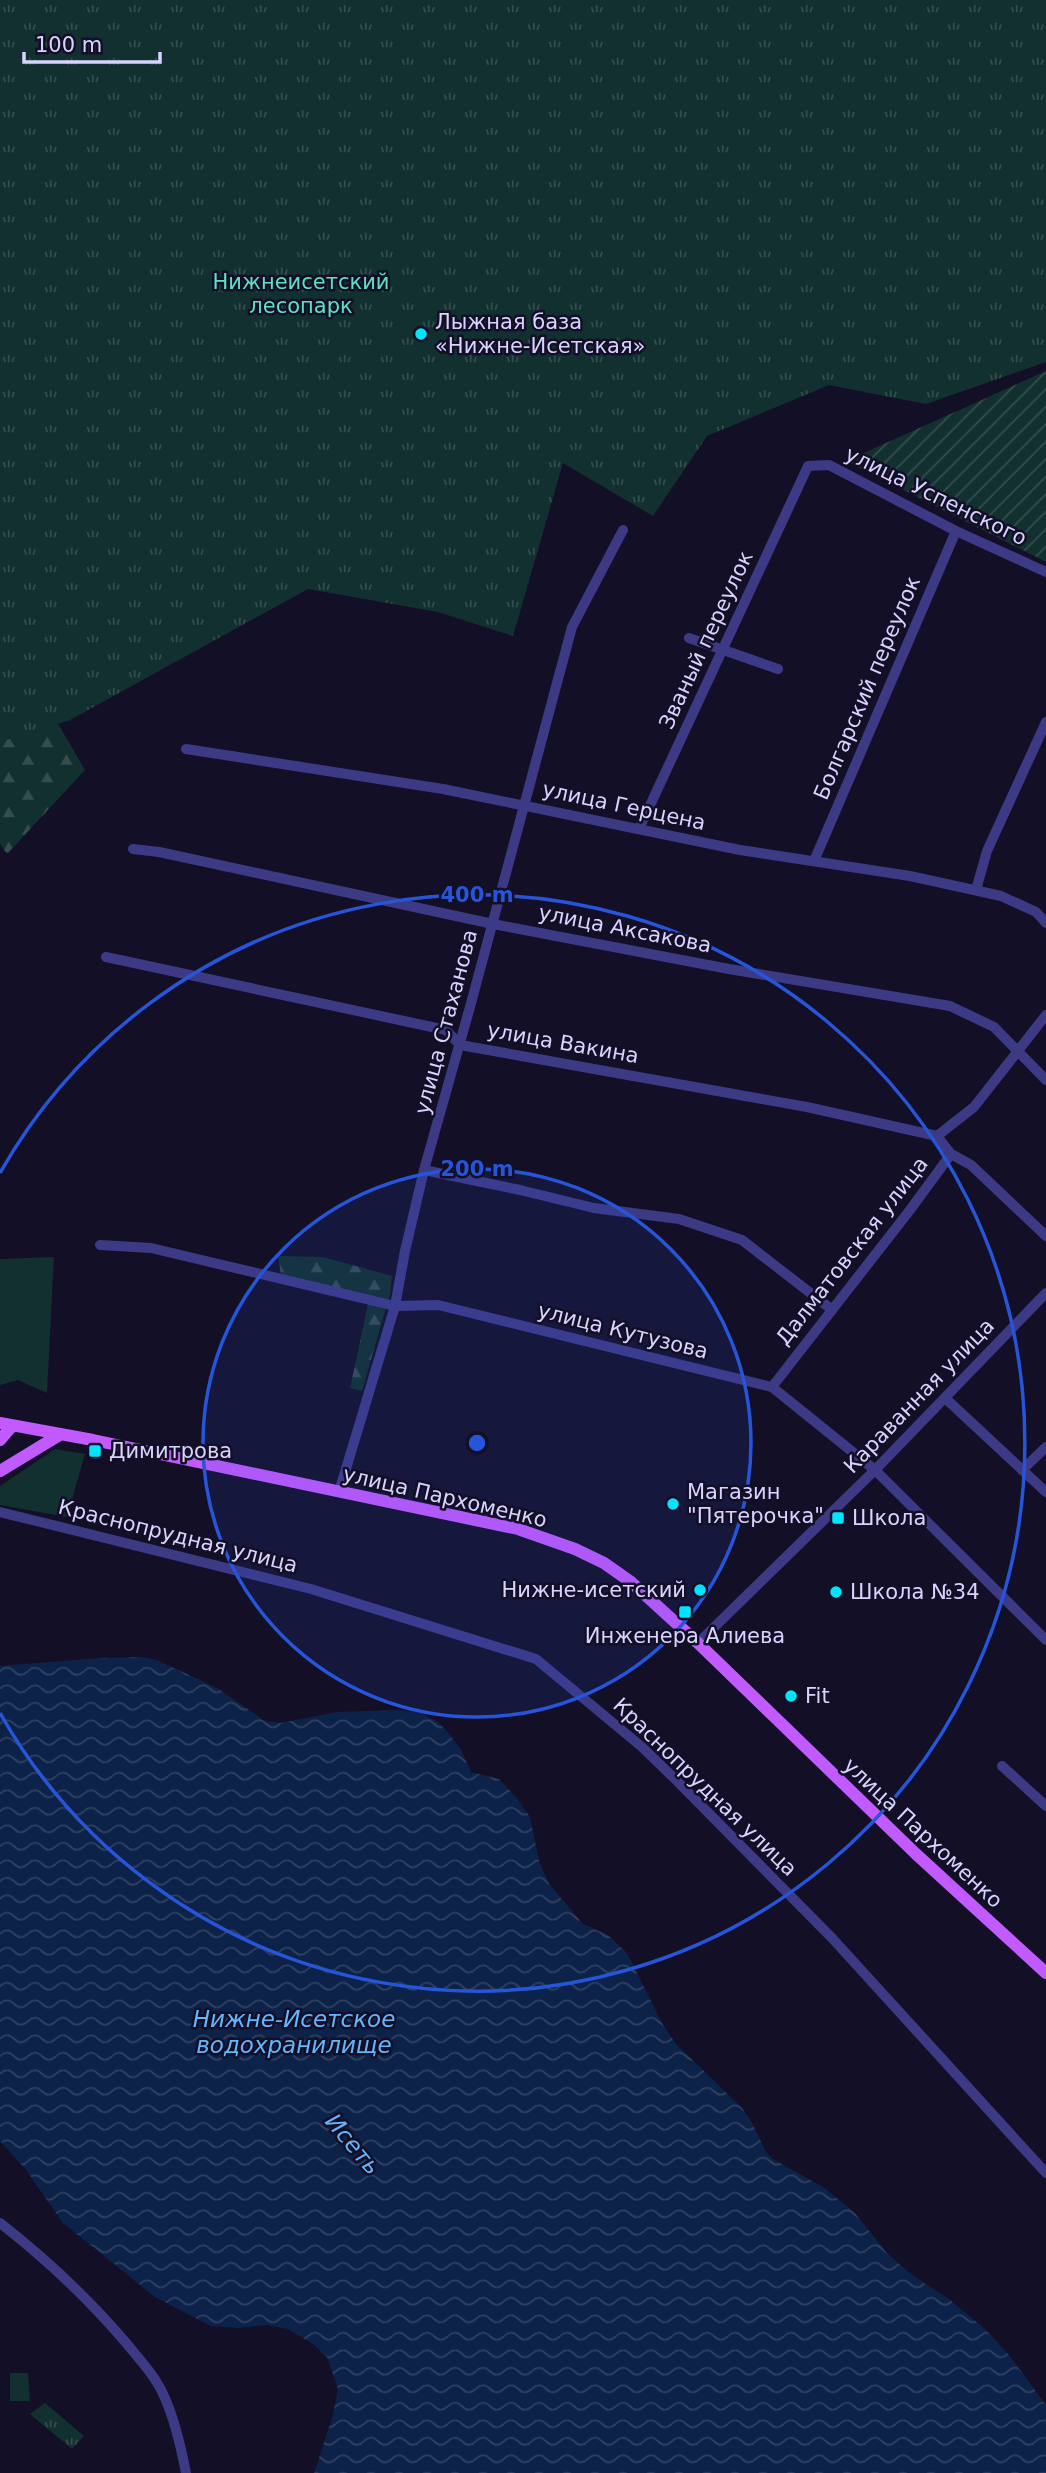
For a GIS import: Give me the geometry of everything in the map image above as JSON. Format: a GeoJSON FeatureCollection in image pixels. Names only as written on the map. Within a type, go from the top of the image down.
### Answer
{"type":"FeatureCollection","features":[{"type":"Feature","properties":{"kind":"main road","name":"улица Пархоменко"},"geometry":{"type":"LineString","coordinates":[[6,1425],[61,1434],[518,1529],[575,1549],[604,1563],[631,1582],[698,1643],[916,1854],[1046,1973]]}},
{"type":"Feature","properties":{"kind":"main road"},"geometry":{"type":"LineString","coordinates":[[0,1440],[6,1425]]}},
{"type":"Feature","properties":{"kind":"main road"},"geometry":{"type":"LineString","coordinates":[[0,1471],[61,1434]]}},
{"type":"Feature","properties":{"kind":"street","name":"улица Успенского"},"geometry":{"type":"LineString","coordinates":[[808,466],[829,465],[956,531],[1046,572]]}},
{"type":"Feature","properties":{"kind":"street","name":"Званый переулок"},"geometry":{"type":"LineString","coordinates":[[639,829],[808,466]]}},
{"type":"Feature","properties":{"kind":"street","name":"улица Стаханова"},"geometry":{"type":"LineString","coordinates":[[338,1492],[395,1306],[424,1170],[572,627],[623,530]]}},
{"type":"Feature","properties":{"kind":"street","name":"Болгарский переулок"},"geometry":{"type":"LineString","coordinates":[[814,861],[956,531]]}},
{"type":"Feature","properties":{"kind":"street"},"geometry":{"type":"LineString","coordinates":[[689,638],[778,669]]}},
{"type":"Feature","properties":{"kind":"street"},"geometry":{"type":"LineString","coordinates":[[976,890],[988,851],[1046,722]]}},
{"type":"Feature","properties":{"kind":"street","name":"улица Герцена"},"geometry":{"type":"LineString","coordinates":[[186,749],[443,789],[740,850],[910,876],[1001,896],[1035,912],[1046,923]]}},
{"type":"Feature","properties":{"kind":"street","name":"улица Аксакова"},"geometry":{"type":"LineString","coordinates":[[132,849],[159,852],[493,924],[729,969],[950,1006],[994,1027],[1046,1080]]}},
{"type":"Feature","properties":{"kind":"street","name":"улица Вакина"},"geometry":{"type":"LineString","coordinates":[[106,957],[446,1030],[460,1045],[807,1107],[937,1136]]}},
{"type":"Feature","properties":{"kind":"street","name":"Далматовская улица"},"geometry":{"type":"LineString","coordinates":[[772,1387],[951,1154],[937,1136],[974,1107],[1046,1014]]}},
{"type":"Feature","properties":{"kind":"street"},"geometry":{"type":"LineString","coordinates":[[951,1154],[971,1165],[1046,1236]]}},
{"type":"Feature","properties":{"kind":"street"},"geometry":{"type":"LineString","coordinates":[[424,1170],[594,1208],[678,1219],[742,1240],[831,1309]]}},
{"type":"Feature","properties":{"kind":"street","name":"улица Кутузова"},"geometry":{"type":"LineString","coordinates":[[100,1245],[150,1248],[395,1306],[438,1305],[772,1387],[875,1470],[1046,1640]]}},
{"type":"Feature","properties":{"kind":"street","name":"Караванная улица"},"geometry":{"type":"LineString","coordinates":[[698,1643],[875,1470],[1046,1293]]}},
{"type":"Feature","properties":{"kind":"street"},"geometry":{"type":"LineString","coordinates":[[944,1398],[1046,1492]]}},
{"type":"Feature","properties":{"kind":"street"},"geometry":{"type":"LineString","coordinates":[[1022,1470],[1046,1447]]}},
{"type":"Feature","properties":{"kind":"street","name":"Краснопрудная улица"},"geometry":{"type":"LineString","coordinates":[[0,1512],[312,1589],[536,1659],[642,1747],[832,1938],[1046,2173]]}},
{"type":"Feature","properties":{"kind":"street"},"geometry":{"type":"LineString","coordinates":[[1002,1766],[1046,1807]]}},
{"type":"Feature","properties":{"kind":"street"},"geometry":{"type":"LineString","coordinates":[[0,2222],[57,2270],[107,2321],[142,2362],[164,2394],[186,2473]]}},
{"type":"Feature","properties":{"kind":"green space","name":"Нижнеисетский лесопарк"},"geometry":{"type":"Polygon","coordinates":[[[0,0],[1046,0],[1046,362],[926,404],[829,385],[707,436],[653,516],[563,463],[513,636],[438,612],[308,589],[70,720],[0,742],[0,0]]]}},
{"type":"Feature","properties":{"kind":"green space"},"geometry":{"type":"Polygon","coordinates":[[[1046,371],[1046,562],[846,461],[1046,371]]]}},
{"type":"Feature","properties":{"kind":"green space"},"geometry":{"type":"Polygon","coordinates":[[[0,585],[44,700],[85,770],[7,854],[0,844],[0,585]]]}},
{"type":"Feature","properties":{"kind":"green space"},"geometry":{"type":"Polygon","coordinates":[[[278,1256],[323,1257],[392,1276],[390,1294],[362,1391],[350,1388],[368,1304],[281,1275],[278,1256]]]}},
{"type":"Feature","properties":{"kind":"green space"},"geometry":{"type":"Polygon","coordinates":[[[54,1257],[47,1393],[18,1380],[0,1385],[0,1259],[54,1257]]]}},
{"type":"Feature","properties":{"kind":"green space"},"geometry":{"type":"Polygon","coordinates":[[[55,1449],[85,1454],[67,1517],[0,1505],[0,1486],[55,1449]]]}},
{"type":"Feature","properties":{"kind":"green space"},"geometry":{"type":"Polygon","coordinates":[[[10,2373],[28,2373],[30,2401],[10,2401],[10,2373]]]}},
{"type":"Feature","properties":{"kind":"green space"},"geometry":{"type":"Polygon","coordinates":[[[45,2403],[84,2436],[72,2449],[30,2414],[45,2403]]]}},
{"type":"Feature","properties":{"kind":"water","name":"Нижне-Исетское водохранилище"},"geometry":{"type":"Polygon","coordinates":[[[141,1657],[157,1660],[219,1689],[265,1721],[280,1723],[337,1712],[402,1710],[421,1713],[438,1722],[460,1748],[471,1772],[499,1779],[516,1797],[530,1817],[539,1861],[549,1884],[583,1924],[608,1935],[627,1953],[662,2023],[676,2044],[742,2108],[766,2152],[773,2159],[823,2187],[854,2212],[886,2252],[912,2275],[949,2299],[986,2330],[1009,2355],[1046,2405],[1046,2473],[314,2473],[333,2415],[338,2389],[327,2357],[313,2344],[288,2329],[266,2325],[238,2328],[211,2326],[155,2297],[63,2223],[26,2170],[0,2141],[0,1666],[141,1657]]]}},
{"type":"Feature","properties":{"kind":"place","name":"Лыжная база «Нижне-Исетская»"},"geometry":{"type":"Point","coordinates":[421,334]}},
{"type":"Feature","properties":{"kind":"place","name":"Димитрова"},"geometry":{"type":"Point","coordinates":[95,1451]}},
{"type":"Feature","properties":{"kind":"place","name":"Магазин \"Пятерочка\""},"geometry":{"type":"Point","coordinates":[673,1504]}},
{"type":"Feature","properties":{"kind":"place","name":"Школа"},"geometry":{"type":"Point","coordinates":[838,1518]}},
{"type":"Feature","properties":{"kind":"place","name":"Нижне-исетский"},"geometry":{"type":"Point","coordinates":[700,1590]}},
{"type":"Feature","properties":{"kind":"place","name":"Школа №34"},"geometry":{"type":"Point","coordinates":[836,1592]}},
{"type":"Feature","properties":{"kind":"place","name":"Инженера Алиева"},"geometry":{"type":"Point","coordinates":[685,1612]}},
{"type":"Feature","properties":{"kind":"place","name":"Fit"},"geometry":{"type":"Point","coordinates":[791,1696]}},
{"type":"Feature","properties":{"kind":"water label","name":"Исеть"},"geometry":{"type":"Point","coordinates":[353,2144]}}]}
